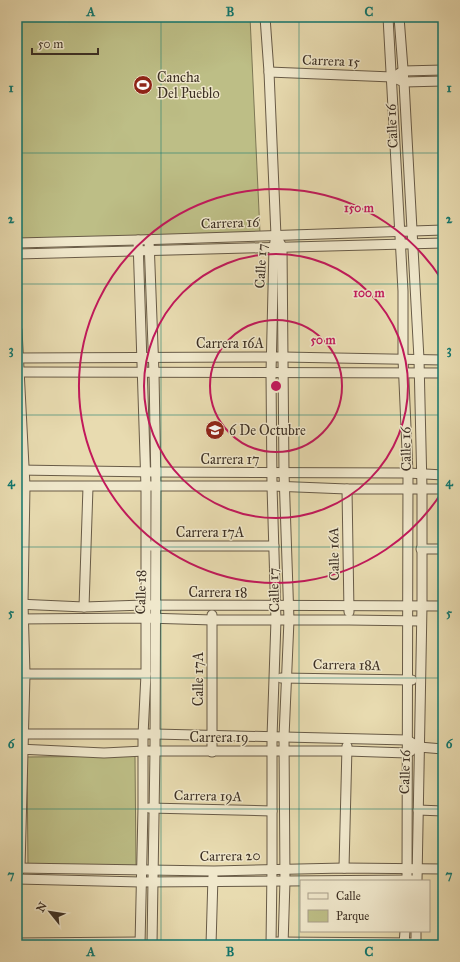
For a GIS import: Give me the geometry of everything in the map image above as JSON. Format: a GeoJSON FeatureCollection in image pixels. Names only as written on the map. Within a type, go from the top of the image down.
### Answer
{"type":"FeatureCollection","features":[{"type":"Feature","properties":{"kind":"street","name":"Calle 17"},"geometry":{"type":"LineString","coordinates":[[265,17],[284,373],[284,473],[289,620],[284,737],[285,881],[283,944]]}},
{"type":"Feature","properties":{"kind":"street","name":"Calle 16"},"geometry":{"type":"LineString","coordinates":[[388,17],[401,244],[403,359],[408,473],[406,606],[407,880]]}},
{"type":"Feature","properties":{"kind":"street","name":"Calle 16"},"geometry":{"type":"LineString","coordinates":[[399,17],[412,230],[419,374],[422,489],[422,605],[417,880]]}},
{"type":"Feature","properties":{"kind":"street"},"geometry":{"type":"LineString","coordinates":[[392,77],[403,71],[443,70]]}},
{"type":"Feature","properties":{"kind":"street","name":"Carrera 15"},"geometry":{"type":"LineString","coordinates":[[269,72],[392,77],[404,82],[443,81]]}},
{"type":"Feature","properties":{"kind":"street","name":"Carrera 16"},"geometry":{"type":"LineString","coordinates":[[17,254],[137,245],[150,240],[443,230]]}},
{"type":"Feature","properties":{"kind":"street","name":"Calle 18"},"geometry":{"type":"LineString","coordinates":[[140,943],[144,751],[143,735],[150,618],[155,606],[156,547],[154,357],[149,250],[150,240]]}},
{"type":"Feature","properties":{"kind":"street","name":"Carrera 16"},"geometry":{"type":"LineString","coordinates":[[17,243],[137,245],[149,250],[443,242]]}},
{"type":"Feature","properties":{"kind":"street","name":"Calle 18"},"geometry":{"type":"LineString","coordinates":[[137,245],[143,373],[146,487],[145,605],[150,618],[155,734],[152,945]]}},
{"type":"Feature","properties":{"kind":"street","name":"Calle 17"},"geometry":{"type":"LineString","coordinates":[[270,944],[272,881],[273,677],[276,620],[272,486],[272,357],[278,247]]}},
{"type":"Feature","properties":{"kind":"street"},"geometry":{"type":"LineString","coordinates":[[17,330],[21,486],[21,674],[18,871]]}},
{"type":"Feature","properties":{"kind":"street","name":"Carrera 16A"},"geometry":{"type":"LineString","coordinates":[[18,358],[283,357],[443,360]]}},
{"type":"Feature","properties":{"kind":"street"},"geometry":{"type":"LineString","coordinates":[[18,372],[154,374],[443,373]]}},
{"type":"Feature","properties":{"kind":"street","name":"Carrera 17"},"geometry":{"type":"LineString","coordinates":[[20,470],[443,474]]}},
{"type":"Feature","properties":{"kind":"street","name":"Carrera 17"},"geometry":{"type":"LineString","coordinates":[[21,486],[272,486],[443,489]]}},
{"type":"Feature","properties":{"kind":"street"},"geometry":{"type":"LineString","coordinates":[[84,607],[88,487]]}},
{"type":"Feature","properties":{"kind":"street","name":"Calle 16A"},"geometry":{"type":"LineString","coordinates":[[347,488],[349,620]]}},
{"type":"Feature","properties":{"kind":"street","name":"Carrera 17A"},"geometry":{"type":"LineString","coordinates":[[146,546],[274,546]]}},
{"type":"Feature","properties":{"kind":"street"},"geometry":{"type":"LineString","coordinates":[[421,549],[443,549]]}},
{"type":"Feature","properties":{"kind":"street","name":"Carrera 18"},"geometry":{"type":"LineString","coordinates":[[20,604],[84,607],[145,605],[443,606]]}},
{"type":"Feature","properties":{"kind":"street","name":"Calle 17A"},"geometry":{"type":"LineString","coordinates":[[212,606],[212,752]]}},
{"type":"Feature","properties":{"kind":"street","name":"Carrera 18"},"geometry":{"type":"LineString","coordinates":[[20,620],[150,618],[213,620],[421,621]]}},
{"type":"Feature","properties":{"kind":"street"},"geometry":{"type":"LineString","coordinates":[[21,674],[146,674]]}},
{"type":"Feature","properties":{"kind":"street","name":"Carrera 18A"},"geometry":{"type":"LineString","coordinates":[[273,677],[420,679]]}},
{"type":"Feature","properties":{"kind":"street","name":"Carrera 19"},"geometry":{"type":"LineString","coordinates":[[20,734],[155,734],[407,740],[419,746],[443,749]]}},
{"type":"Feature","properties":{"kind":"street"},"geometry":{"type":"LineString","coordinates":[[344,868],[348,739]]}},
{"type":"Feature","properties":{"kind":"street"},"geometry":{"type":"LineString","coordinates":[[407,753],[419,746]]}},
{"type":"Feature","properties":{"kind":"street","name":"Carrera 19"},"geometry":{"type":"LineString","coordinates":[[20,749],[104,753],[144,751],[347,751],[407,753]]}},
{"type":"Feature","properties":{"kind":"street","name":"Carrera 19A"},"geometry":{"type":"LineString","coordinates":[[143,808],[272,811]]}},
{"type":"Feature","properties":{"kind":"street"},"geometry":{"type":"LineString","coordinates":[[418,810],[443,811]]}},
{"type":"Feature","properties":{"kind":"street","name":"Carrera 20"},"geometry":{"type":"LineString","coordinates":[[18,871],[153,869],[214,871],[344,868],[443,869]]}},
{"type":"Feature","properties":{"kind":"street"},"geometry":{"type":"LineString","coordinates":[[211,945],[214,871]]}},
{"type":"Feature","properties":{"kind":"street","name":"Carrera 20"},"geometry":{"type":"LineString","coordinates":[[17,879],[141,882],[300,881]]}},
{"type":"Feature","properties":{"kind":"street","name":"Carrera 20"},"geometry":{"type":"LineString","coordinates":[[407,880],[417,880]]}},
{"type":"Feature","properties":{"kind":"street"},"geometry":{"type":"LineString","coordinates":[[404,944],[405,932]]}},
{"type":"Feature","properties":{"kind":"street"},"geometry":{"type":"LineString","coordinates":[[270,944],[416,944],[416,932]]}},
{"type":"Feature","properties":{"kind":"street"},"geometry":{"type":"LineString","coordinates":[[17,943],[140,943]]}},
{"type":"Feature","properties":{"kind":"green space"},"geometry":{"type":"Polygon","coordinates":[[[17,17],[250,17],[260,233],[17,240],[17,17]]]}},
{"type":"Feature","properties":{"kind":"green space"},"geometry":{"type":"Polygon","coordinates":[[[135,756],[136,866],[28,867],[27,757],[135,756]]]}},
{"type":"Feature","properties":{"kind":"place","name":"Cancha Del Pueblo"},"geometry":{"type":"Point","coordinates":[143,85]}},
{"type":"Feature","properties":{"kind":"place","name":"6 De Octubre"},"geometry":{"type":"Point","coordinates":[215,430]}}]}
